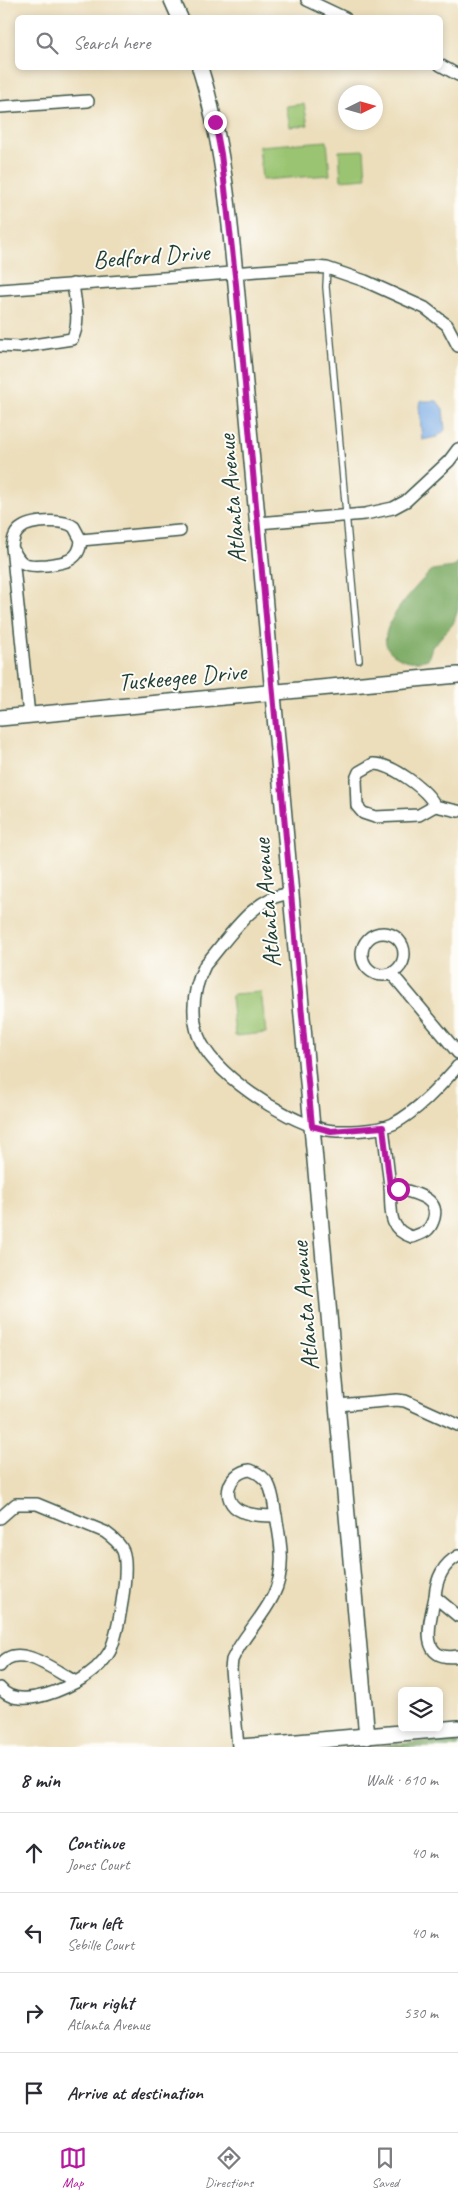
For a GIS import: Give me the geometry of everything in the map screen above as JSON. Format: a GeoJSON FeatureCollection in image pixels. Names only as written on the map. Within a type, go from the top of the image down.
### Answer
{"type":"FeatureCollection","features":[{"type":"Feature","properties":{"kind":"street"},"geometry":{"type":"LineString","coordinates":[[172,0],[179,15]]}},
{"type":"Feature","properties":{"kind":"street"},"geometry":{"type":"LineString","coordinates":[[307,0],[339,15]]}},
{"type":"Feature","properties":{"kind":"street"},"geometry":{"type":"LineString","coordinates":[[443,67],[458,75]]}},
{"type":"Feature","properties":{"kind":"street","name":"Atlanta Avenue"},"geometry":{"type":"LineString","coordinates":[[201,70],[215,122],[221,154],[235,272],[367,1737]]}},
{"type":"Feature","properties":{"kind":"street"},"geometry":{"type":"LineString","coordinates":[[0,107],[88,101]]}},
{"type":"Feature","properties":{"kind":"street","name":"Bedford Drive"},"geometry":{"type":"LineString","coordinates":[[0,290],[314,266],[327,268],[365,281],[425,308],[447,325],[458,346]]}},
{"type":"Feature","properties":{"kind":"street"},"geometry":{"type":"LineString","coordinates":[[0,346],[20,347],[72,339],[77,325],[73,284]]}},
{"type":"Feature","properties":{"kind":"street"},"geometry":{"type":"LineString","coordinates":[[258,523],[347,516],[379,512],[393,508],[406,501],[449,461],[458,448]]}},
{"type":"Feature","properties":{"kind":"street"},"geometry":{"type":"LineString","coordinates":[[12,547],[16,557],[23,563],[31,566],[58,564],[73,559],[77,555],[81,540],[78,531],[67,523],[33,524],[19,529],[13,540],[12,547],[29,716]]}},
{"type":"Feature","properties":{"kind":"street"},"geometry":{"type":"LineString","coordinates":[[81,540],[180,531]]}},
{"type":"Feature","properties":{"kind":"street","name":"Tuskeegee Drive"},"geometry":{"type":"LineString","coordinates":[[0,718],[458,675]]}},
{"type":"Feature","properties":{"kind":"street"},"geometry":{"type":"LineString","coordinates":[[436,806],[428,794],[386,765],[373,764],[365,767],[359,772],[356,779],[357,806],[367,815],[375,817],[419,815],[436,806],[458,811]]}},
{"type":"Feature","properties":{"kind":"street"},"geometry":{"type":"LineString","coordinates":[[290,894],[275,896],[257,906],[205,965],[196,987],[194,1013],[199,1036],[216,1063],[263,1101],[312,1126],[336,1131],[383,1127],[393,1124],[416,1107],[458,1066]]}},
{"type":"Feature","properties":{"kind":"street"},"geometry":{"type":"LineString","coordinates":[[392,974],[458,1054]]}},
{"type":"Feature","properties":{"kind":"street"},"geometry":{"type":"LineString","coordinates":[[383,1127],[392,1220],[398,1230],[412,1236],[425,1233],[431,1228],[435,1217],[434,1209],[429,1200],[419,1194],[390,1186]]}},
{"type":"Feature","properties":{"kind":"street"},"geometry":{"type":"LineString","coordinates":[[338,1405],[405,1401],[458,1425]]}},
{"type":"Feature","properties":{"kind":"street"},"geometry":{"type":"LineString","coordinates":[[276,1516],[241,1512],[232,1505],[228,1494],[231,1481],[244,1471],[250,1470],[261,1474],[270,1488],[276,1516],[282,1554],[278,1582],[273,1596],[232,1660],[231,1669],[239,1747],[458,1728]]}},
{"type":"Feature","properties":{"kind":"street"},"geometry":{"type":"LineString","coordinates":[[0,1518],[16,1504],[38,1504],[105,1532],[123,1550],[126,1561],[117,1633],[109,1652],[98,1666],[88,1676],[53,1692],[18,1699],[8,1696],[0,1688]]}},
{"type":"Feature","properties":{"kind":"street"},"geometry":{"type":"LineString","coordinates":[[458,1556],[448,1563],[441,1573],[427,1630],[428,1641],[439,1654],[458,1656]]}},
{"type":"Feature","properties":{"kind":"street"},"geometry":{"type":"LineString","coordinates":[[435,1597],[458,1616]]}},
{"type":"Feature","properties":{"kind":"street"},"geometry":{"type":"LineString","coordinates":[[0,1666],[8,1658],[23,1654],[76,1682]]}},
{"type":"Feature","properties":{"kind":"lane"},"geometry":{"type":"LineString","coordinates":[[327,268],[326,286],[359,660]]}},
{"type":"Feature","properties":{"kind":"green space"},"geometry":{"type":"Polygon","coordinates":[[[304,104],[308,125],[290,127],[286,106],[304,104]]]}},
{"type":"Feature","properties":{"kind":"green space"},"geometry":{"type":"Polygon","coordinates":[[[327,141],[330,175],[262,180],[259,146],[327,141]]]}},
{"type":"Feature","properties":{"kind":"green space"},"geometry":{"type":"Polygon","coordinates":[[[364,150],[366,178],[341,180],[339,151],[364,150]]]}},
{"type":"Feature","properties":{"kind":"green space"},"geometry":{"type":"Polygon","coordinates":[[[458,562],[458,610],[453,624],[432,647],[428,659],[411,661],[395,655],[387,647],[386,636],[389,624],[397,611],[432,570],[453,567],[458,562]]]}},
{"type":"Feature","properties":{"kind":"green space"},"geometry":{"type":"Polygon","coordinates":[[[261,992],[266,1033],[235,1036],[231,997],[234,994],[261,992]]]}},
{"type":"Feature","properties":{"kind":"green space"},"geometry":{"type":"Polygon","coordinates":[[[458,1739],[458,1747],[366,1747],[458,1739]]]}},
{"type":"Feature","properties":{"kind":"water"},"geometry":{"type":"Polygon","coordinates":[[[421,401],[437,401],[443,409],[445,430],[437,437],[422,440],[419,405],[421,401]]]}},
{"type":"Feature","properties":{"kind":"route"},"geometry":{"type":"LineString","coordinates":[[215,122],[221,154],[236,284],[312,1126],[331,1131],[364,1130],[383,1127],[390,1186],[398,1189]]}}]}
